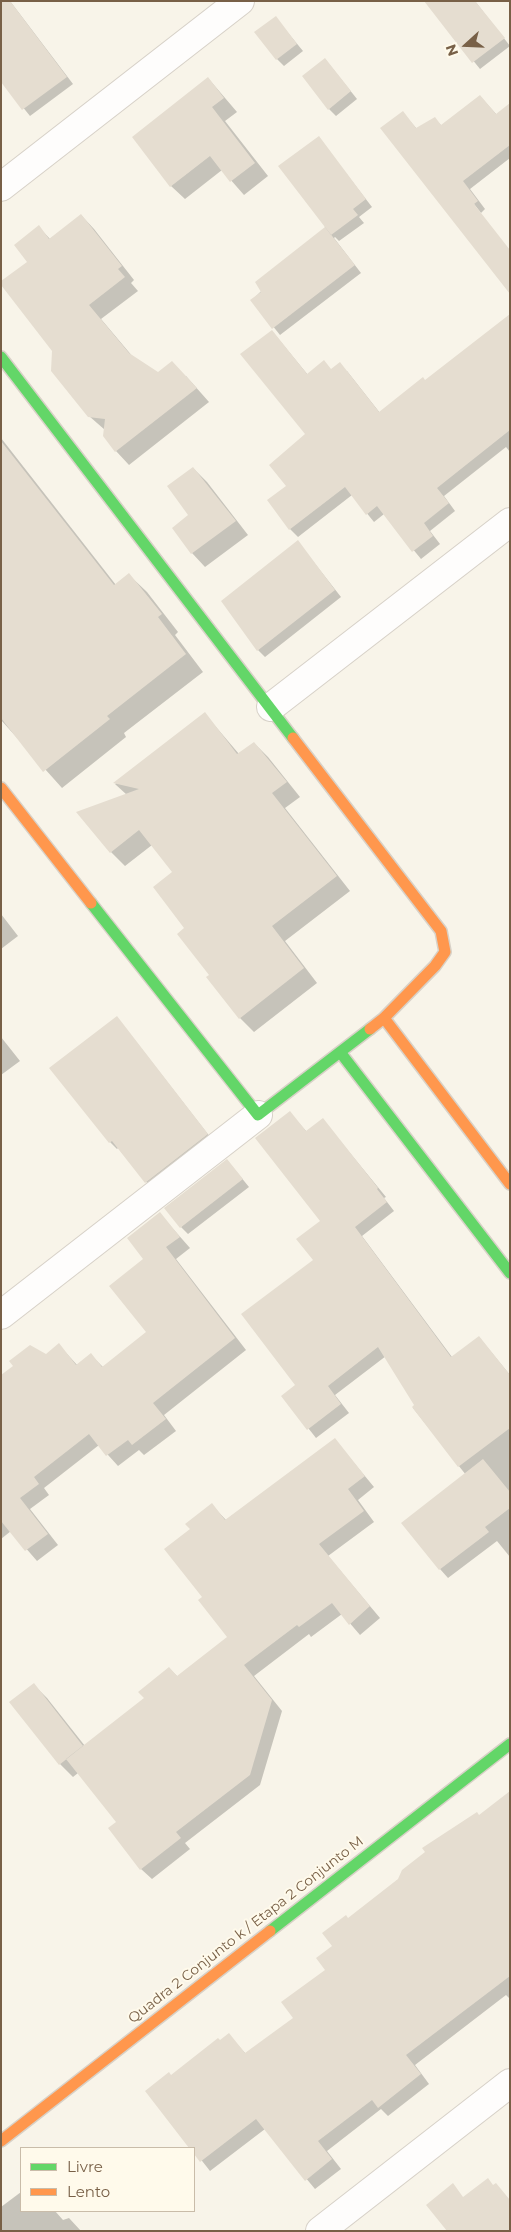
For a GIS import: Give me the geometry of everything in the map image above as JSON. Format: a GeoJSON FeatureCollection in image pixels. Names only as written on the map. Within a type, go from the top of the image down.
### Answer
{"type":"FeatureCollection","features":[{"type":"Feature","properties":{"kind":"street"},"geometry":{"type":"LineString","coordinates":[[1,188],[240,1]]}},
{"type":"Feature","properties":{"kind":"street"},"geometry":{"type":"LineString","coordinates":[[1,357],[441,931],[444,952],[441,959],[384,1018],[1,1315]]}},
{"type":"Feature","properties":{"kind":"street"},"geometry":{"type":"LineString","coordinates":[[271,707],[510,522]]}},
{"type":"Feature","properties":{"kind":"street"},"geometry":{"type":"LineString","coordinates":[[1,788],[258,1115]]}},
{"type":"Feature","properties":{"kind":"street"},"geometry":{"type":"LineString","coordinates":[[384,1018],[510,1184]]}},
{"type":"Feature","properties":{"kind":"street"},"geometry":{"type":"LineString","coordinates":[[340,1052],[510,1273]]}},
{"type":"Feature","properties":{"kind":"street","name":"Quadra 2 Conjunto k / Etapa 2 Conjunto M"},"geometry":{"type":"LineString","coordinates":[[1,2141],[510,1744]]}},
{"type":"Feature","properties":{"kind":"street"},"geometry":{"type":"LineString","coordinates":[[320,2231],[510,2083]]}},
{"type":"Feature","properties":{"kind":"building"},"geometry":{"type":"Polygon","coordinates":[[[1,1],[10,1],[67,77],[22,110],[1,82],[1,1]]]}},
{"type":"Feature","properties":{"kind":"building"},"geometry":{"type":"Polygon","coordinates":[[[424,1],[475,1],[505,38],[472,63],[424,1]]]}},
{"type":"Feature","properties":{"kind":"building"},"geometry":{"type":"Polygon","coordinates":[[[276,16],[297,44],[276,60],[254,32],[276,16]]]}},
{"type":"Feature","properties":{"kind":"building"},"geometry":{"type":"Polygon","coordinates":[[[325,58],[351,91],[328,110],[302,76],[325,58]]]}},
{"type":"Feature","properties":{"kind":"building"},"geometry":{"type":"Polygon","coordinates":[[[208,77],[224,98],[212,107],[255,163],[230,182],[210,156],[170,187],[132,137],[208,77]]]}},
{"type":"Feature","properties":{"kind":"building"},"geometry":{"type":"Polygon","coordinates":[[[480,95],[496,114],[510,103],[510,145],[463,181],[478,201],[474,204],[510,250],[510,294],[380,128],[403,111],[416,128],[435,117],[441,125],[480,95]]]}},
{"type":"Feature","properties":{"kind":"building"},"geometry":{"type":"Polygon","coordinates":[[[319,136],[366,199],[353,209],[358,215],[331,235],[278,166],[319,136]]]}},
{"type":"Feature","properties":{"kind":"building"},"geometry":{"type":"Polygon","coordinates":[[[81,214],[122,266],[118,269],[125,277],[89,305],[129,353],[158,372],[172,361],[197,388],[115,452],[103,436],[105,419],[88,417],[51,371],[52,351],[1,285],[1,281],[27,262],[14,245],[39,225],[49,239],[81,214]]]}},
{"type":"Feature","properties":{"kind":"building"},"geometry":{"type":"Polygon","coordinates":[[[325,227],[355,265],[272,329],[250,300],[261,292],[255,282],[325,227]]]}},
{"type":"Feature","properties":{"kind":"building"},"geometry":{"type":"Polygon","coordinates":[[[510,314],[510,430],[437,488],[449,503],[424,523],[433,536],[412,552],[377,506],[366,515],[345,487],[289,530],[267,500],[286,486],[269,465],[305,434],[240,354],[272,330],[307,374],[324,360],[331,369],[340,362],[379,412],[423,377],[425,380],[510,314]]]}},
{"type":"Feature","properties":{"kind":"building"},"geometry":{"type":"Polygon","coordinates":[[[1,441],[114,585],[129,573],[162,614],[158,617],[186,654],[107,716],[110,719],[43,772],[1,718],[1,441]]]}},
{"type":"Feature","properties":{"kind":"building"},"geometry":{"type":"Polygon","coordinates":[[[193,467],[236,521],[191,554],[172,528],[188,515],[167,486],[193,467]]]}},
{"type":"Feature","properties":{"kind":"building"},"geometry":{"type":"Polygon","coordinates":[[[298,540],[335,590],[257,651],[221,601],[298,540]]]}},
{"type":"Feature","properties":{"kind":"building"},"geometry":{"type":"Polygon","coordinates":[[[205,712],[237,754],[254,742],[287,782],[272,793],[337,876],[272,926],[304,968],[239,1019],[206,977],[209,975],[177,934],[184,928],[153,887],[172,872],[139,830],[110,853],[76,812],[139,789],[113,783],[205,712]]]}},
{"type":"Feature","properties":{"kind":"building"},"geometry":{"type":"Polygon","coordinates":[[[117,1016],[208,1134],[145,1183],[112,1141],[109,1143],[49,1068],[117,1016]]]}},
{"type":"Feature","properties":{"kind":"building"},"geometry":{"type":"Polygon","coordinates":[[[290,1111],[306,1131],[323,1118],[378,1188],[387,1202],[355,1227],[451,1357],[479,1336],[510,1375],[510,1428],[458,1467],[412,1407],[414,1405],[378,1347],[328,1386],[341,1404],[307,1430],[281,1396],[295,1385],[241,1314],[313,1260],[296,1239],[320,1221],[255,1138],[290,1111]]]}},
{"type":"Feature","properties":{"kind":"building"},"geometry":{"type":"Polygon","coordinates":[[[227,1159],[243,1179],[180,1228],[164,1208],[227,1159]]]}},
{"type":"Feature","properties":{"kind":"building"},"geometry":{"type":"Polygon","coordinates":[[[160,1212],[180,1237],[166,1247],[235,1338],[153,1403],[166,1419],[132,1445],[128,1440],[106,1456],[89,1434],[34,1477],[39,1484],[20,1498],[48,1534],[25,1551],[1,1521],[1,1375],[13,1366],[9,1361],[30,1345],[46,1354],[59,1343],[76,1365],[91,1353],[102,1367],[146,1332],[109,1286],[143,1259],[127,1238],[160,1212]]]}},
{"type":"Feature","properties":{"kind":"building"},"geometry":{"type":"Polygon","coordinates":[[[335,1438],[365,1476],[348,1489],[364,1511],[319,1544],[370,1606],[349,1625],[332,1603],[299,1627],[297,1625],[244,1665],[272,1700],[250,1775],[176,1832],[181,1838],[140,1870],[108,1828],[116,1822],[66,1759],[144,1698],[138,1692],[169,1667],[177,1676],[227,1637],[198,1600],[202,1597],[164,1549],[190,1529],[185,1524],[212,1503],[225,1520],[335,1438]]]}},
{"type":"Feature","properties":{"kind":"building"},"geometry":{"type":"Polygon","coordinates":[[[483,1459],[510,1492],[510,1508],[485,1527],[489,1532],[439,1570],[401,1523],[483,1459]]]}},
{"type":"Feature","properties":{"kind":"building"},"geometry":{"type":"Polygon","coordinates":[[[34,1683],[83,1746],[59,1765],[9,1702],[34,1683]]]}},
{"type":"Feature","properties":{"kind":"building"},"geometry":{"type":"Polygon","coordinates":[[[510,1791],[510,1976],[406,2055],[421,2074],[378,2108],[372,2100],[318,2141],[332,2159],[305,2181],[256,2119],[200,2162],[195,2155],[195,2147],[188,2147],[145,2091],[169,2072],[171,2075],[218,2038],[220,2040],[229,2033],[245,2053],[293,2018],[281,2002],[325,1970],[316,1958],[332,1946],[322,1933],[346,1915],[348,1918],[398,1879],[402,1870],[425,1852],[422,1848],[477,1812],[479,1815],[510,1791]]]}},
{"type":"Feature","properties":{"kind":"building"},"geometry":{"type":"Polygon","coordinates":[[[488,2178],[493,2185],[496,2183],[510,2200],[510,2231],[447,2231],[426,2205],[453,2183],[463,2197],[488,2178]]]}},
{"type":"Feature","properties":{"kind":"traffic: fast"},"geometry":{"type":"LineString","coordinates":[[1,357],[293,738]]}},
{"type":"Feature","properties":{"kind":"traffic: fast"},"geometry":{"type":"LineString","coordinates":[[91,903],[258,1115],[370,1029]]}},
{"type":"Feature","properties":{"kind":"traffic: fast"},"geometry":{"type":"LineString","coordinates":[[340,1052],[510,1273]]}},
{"type":"Feature","properties":{"kind":"traffic: fast"},"geometry":{"type":"LineString","coordinates":[[270,1931],[510,1744]]}},
{"type":"Feature","properties":{"kind":"traffic: slow"},"geometry":{"type":"LineString","coordinates":[[293,738],[441,931],[445,952],[435,966],[384,1018],[370,1029]]}},
{"type":"Feature","properties":{"kind":"traffic: slow"},"geometry":{"type":"LineString","coordinates":[[1,788],[91,903]]}},
{"type":"Feature","properties":{"kind":"traffic: slow"},"geometry":{"type":"LineString","coordinates":[[384,1018],[510,1184]]}},
{"type":"Feature","properties":{"kind":"traffic: slow"},"geometry":{"type":"LineString","coordinates":[[1,2141],[270,1931]]}}]}
